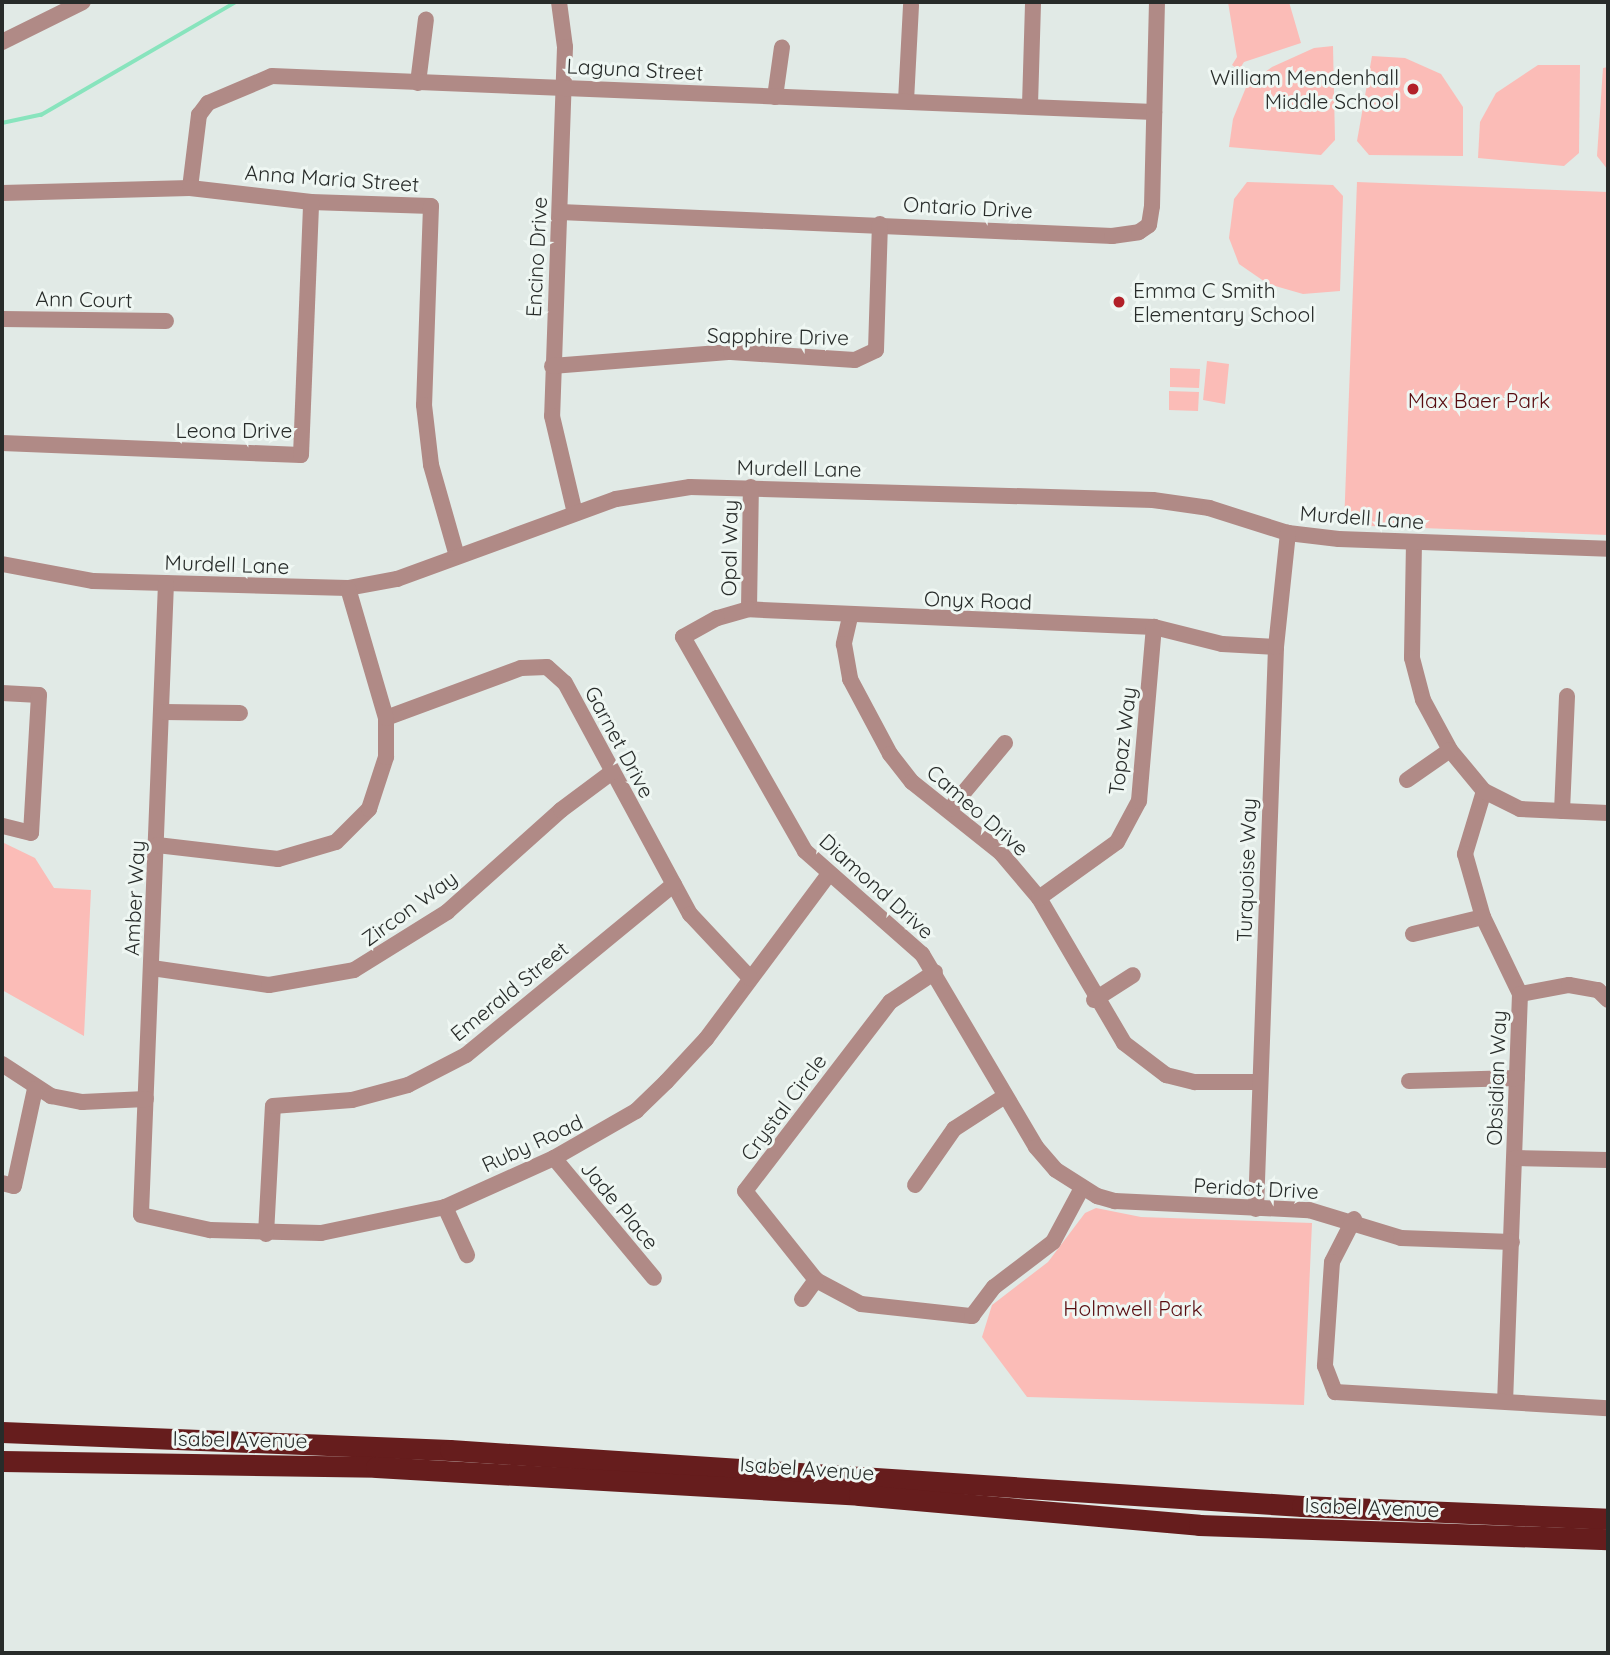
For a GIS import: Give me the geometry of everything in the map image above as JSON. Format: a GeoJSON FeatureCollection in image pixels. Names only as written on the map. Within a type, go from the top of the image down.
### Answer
{"type":"FeatureCollection","features":[{"type":"Feature","properties":{"kind":"highway","name":"Isabel Avenue"},"geometry":{"type":"LineString","coordinates":[[2,1432],[450,1450],[1302,1506],[1608,1519]]}},
{"type":"Feature","properties":{"kind":"highway","name":"Isabel Avenue"},"geometry":{"type":"LineString","coordinates":[[2,1461],[376,1467],[859,1495],[1199,1525],[1608,1539]]}},
{"type":"Feature","properties":{"kind":"street"},"geometry":{"type":"LineString","coordinates":[[2,43],[83,2]]}},
{"type":"Feature","properties":{"kind":"street","name":"Encino Drive"},"geometry":{"type":"LineString","coordinates":[[559,2],[564,87],[552,366],[557,447],[575,513]]}},
{"type":"Feature","properties":{"kind":"street"},"geometry":{"type":"LineString","coordinates":[[1030,105],[1033,2]]}},
{"type":"Feature","properties":{"kind":"street","name":"Ontario Drive"},"geometry":{"type":"LineString","coordinates":[[560,212],[1112,236],[1139,232],[1149,225],[1152,206],[1157,2]]}},
{"type":"Feature","properties":{"kind":"street"},"geometry":{"type":"LineString","coordinates":[[906,100],[911,5]]}},
{"type":"Feature","properties":{"kind":"street"},"geometry":{"type":"LineString","coordinates":[[418,83],[426,19]]}},
{"type":"Feature","properties":{"kind":"street"},"geometry":{"type":"LineString","coordinates":[[775,97],[782,47]]}},
{"type":"Feature","properties":{"kind":"street","name":"Laguna Street"},"geometry":{"type":"LineString","coordinates":[[190,188],[194,123],[208,103],[240,86],[272,76],[1154,112]]}},
{"type":"Feature","properties":{"kind":"street","name":"Anna Maria Street"},"geometry":{"type":"LineString","coordinates":[[2,192],[190,188],[311,201],[431,206],[424,405],[431,465],[457,556]]}},
{"type":"Feature","properties":{"kind":"street","name":"Leona Drive"},"geometry":{"type":"LineString","coordinates":[[2,443],[301,455],[311,201]]}},
{"type":"Feature","properties":{"kind":"street","name":"Sapphire Drive"},"geometry":{"type":"LineString","coordinates":[[552,366],[731,352],[855,360],[876,350],[880,224]]}},
{"type":"Feature","properties":{"kind":"street","name":"Ann Court"},"geometry":{"type":"LineString","coordinates":[[2,319],[166,321]]}},
{"type":"Feature","properties":{"kind":"street","name":"Murdell Lane"},"geometry":{"type":"LineString","coordinates":[[2,564],[93,581],[348,587],[397,579],[575,513],[656,492],[751,486],[1163,500],[1209,508],[1288,533],[1414,542],[1608,549]]}},
{"type":"Feature","properties":{"kind":"street","name":"Opal Way"},"geometry":{"type":"LineString","coordinates":[[749,609],[751,486]]}},
{"type":"Feature","properties":{"kind":"street","name":"Turquoise Way"},"geometry":{"type":"LineString","coordinates":[[1256,1209],[1258,1082],[1276,647],[1288,533]]}},
{"type":"Feature","properties":{"kind":"street"},"geometry":{"type":"LineString","coordinates":[[1414,542],[1412,658],[1423,700],[1450,750],[1485,791],[1520,809],[1608,813]]}},
{"type":"Feature","properties":{"kind":"street","name":"Amber Way"},"geometry":{"type":"LineString","coordinates":[[141,1215],[164,712],[166,583]]}},
{"type":"Feature","properties":{"kind":"street"},"geometry":{"type":"LineString","coordinates":[[157,845],[278,859],[336,842],[369,809],[386,757],[386,718],[348,587]]}},
{"type":"Feature","properties":{"kind":"street","name":"Onyx Road"},"geometry":{"type":"LineString","coordinates":[[683,638],[717,618],[749,609],[850,617],[1154,627],[1222,644],[1276,647]]}},
{"type":"Feature","properties":{"kind":"street","name":"Cameo Drive"},"geometry":{"type":"LineString","coordinates":[[850,617],[846,663],[861,701],[912,782],[1001,853],[1039,898],[1094,1000],[1124,1043],[1166,1075],[1195,1082],[1258,1082]]}},
{"type":"Feature","properties":{"kind":"street","name":"Topaz Way"},"geometry":{"type":"LineString","coordinates":[[1039,898],[1118,842],[1139,801],[1154,627]]}},
{"type":"Feature","properties":{"kind":"street","name":"Diamond Drive"},"geometry":{"type":"LineString","coordinates":[[683,638],[784,821],[829,874],[901,933],[935,972],[1036,1147],[1082,1188]]}},
{"type":"Feature","properties":{"kind":"street","name":"Garnet Drive"},"geometry":{"type":"LineString","coordinates":[[386,718],[521,668],[547,667],[565,683],[701,929],[750,978]]}},
{"type":"Feature","properties":{"kind":"street"},"geometry":{"type":"LineString","coordinates":[[2,693],[39,695],[32,832],[2,826]]}},
{"type":"Feature","properties":{"kind":"street"},"geometry":{"type":"LineString","coordinates":[[1562,811],[1567,696]]}},
{"type":"Feature","properties":{"kind":"street"},"geometry":{"type":"LineString","coordinates":[[164,712],[240,713]]}},
{"type":"Feature","properties":{"kind":"street"},"geometry":{"type":"LineString","coordinates":[[950,810],[1005,743]]}},
{"type":"Feature","properties":{"kind":"street"},"geometry":{"type":"LineString","coordinates":[[1407,780],[1450,750]]}},
{"type":"Feature","properties":{"kind":"street","name":"Zircon Way"},"geometry":{"type":"LineString","coordinates":[[152,968],[269,985],[355,971],[447,912],[561,810],[612,772]]}},
{"type":"Feature","properties":{"kind":"street","name":"Obsidian Way"},"geometry":{"type":"LineString","coordinates":[[1485,791],[1465,854],[1483,917],[1520,994],[1505,1398]]}},
{"type":"Feature","properties":{"kind":"street","name":"Ruby Road"},"geometry":{"type":"LineString","coordinates":[[141,1215],[211,1230],[266,1234],[378,1224],[445,1207],[554,1158],[636,1111],[706,1039],[829,874]]}},
{"type":"Feature","properties":{"kind":"street","name":"Emerald Street"},"geometry":{"type":"LineString","coordinates":[[266,1234],[273,1106],[352,1100],[408,1085],[466,1055],[674,884]]}},
{"type":"Feature","properties":{"kind":"street"},"geometry":{"type":"LineString","coordinates":[[1413,934],[1483,917]]}},
{"type":"Feature","properties":{"kind":"street","name":"Crystal Circle"},"geometry":{"type":"LineString","coordinates":[[935,972],[890,1002],[745,1191],[816,1280],[861,1304],[972,1316],[994,1287],[1053,1242],[1082,1188]]}},
{"type":"Feature","properties":{"kind":"street"},"geometry":{"type":"LineString","coordinates":[[1094,1000],[1133,975]]}},
{"type":"Feature","properties":{"kind":"street"},"geometry":{"type":"LineString","coordinates":[[1520,994],[1569,985],[1598,990],[1608,1000]]}},
{"type":"Feature","properties":{"kind":"street"},"geometry":{"type":"LineString","coordinates":[[2,1064],[35,1089],[82,1102],[146,1099]]}},
{"type":"Feature","properties":{"kind":"street"},"geometry":{"type":"LineString","coordinates":[[1409,1081],[1517,1078]]}},
{"type":"Feature","properties":{"kind":"street"},"geometry":{"type":"LineString","coordinates":[[2,1183],[13,1186],[35,1089]]}},
{"type":"Feature","properties":{"kind":"street"},"geometry":{"type":"LineString","coordinates":[[915,1185],[954,1129],[1005,1096]]}},
{"type":"Feature","properties":{"kind":"street","name":"Jade Place"},"geometry":{"type":"LineString","coordinates":[[554,1158],[654,1278]]}},
{"type":"Feature","properties":{"kind":"street"},"geometry":{"type":"LineString","coordinates":[[1515,1158],[1608,1160]]}},
{"type":"Feature","properties":{"kind":"street","name":"Peridot Drive"},"geometry":{"type":"LineString","coordinates":[[1082,1188],[1145,1205],[1309,1210],[1354,1219],[1401,1238],[1512,1242]]}},
{"type":"Feature","properties":{"kind":"street"},"geometry":{"type":"LineString","coordinates":[[445,1207],[467,1255]]}},
{"type":"Feature","properties":{"kind":"street"},"geometry":{"type":"LineString","coordinates":[[1354,1219],[1332,1262],[1325,1366],[1335,1392],[1505,1398],[1608,1408]]}},
{"type":"Feature","properties":{"kind":"street"},"geometry":{"type":"LineString","coordinates":[[802,1300],[816,1280]]}},
{"type":"Feature","properties":{"kind":"green space"},"geometry":{"type":"Polygon","coordinates":[[[1228,2],[1289,2],[1301,43],[1244,62],[1239,70],[1232,65],[1237,57],[1228,2]]]}},
{"type":"Feature","properties":{"kind":"green space"},"geometry":{"type":"Polygon","coordinates":[[[1333,46],[1335,140],[1321,155],[1229,147],[1233,119],[1247,85],[1272,67],[1314,48],[1333,46]]]}},
{"type":"Feature","properties":{"kind":"green space"},"geometry":{"type":"Polygon","coordinates":[[[1372,56],[1405,58],[1441,74],[1463,107],[1463,156],[1369,155],[1357,141],[1372,56]]]}},
{"type":"Feature","properties":{"kind":"green space"},"geometry":{"type":"Polygon","coordinates":[[[1538,65],[1580,65],[1579,153],[1564,166],[1478,158],[1480,122],[1496,93],[1538,65]]]}},
{"type":"Feature","properties":{"kind":"green space"},"geometry":{"type":"Polygon","coordinates":[[[1608,67],[1608,170],[1597,156],[1603,68],[1608,67]]]}},
{"type":"Feature","properties":{"kind":"green space"},"geometry":{"type":"Polygon","coordinates":[[[1247,182],[1333,185],[1343,196],[1340,291],[1303,294],[1268,284],[1239,264],[1229,238],[1234,199],[1247,182]]]}},
{"type":"Feature","properties":{"kind":"green space","name":"Max Baer Park"},"geometry":{"type":"Polygon","coordinates":[[[1357,182],[1608,192],[1608,535],[1344,525],[1357,182]]]}},
{"type":"Feature","properties":{"kind":"green space"},"geometry":{"type":"Polygon","coordinates":[[[1207,361],[1229,364],[1225,404],[1203,400],[1207,361]]]}},
{"type":"Feature","properties":{"kind":"green space"},"geometry":{"type":"Polygon","coordinates":[[[1170,368],[1200,369],[1199,388],[1170,387],[1170,368]]]}},
{"type":"Feature","properties":{"kind":"green space"},"geometry":{"type":"Polygon","coordinates":[[[1169,391],[1199,392],[1198,411],[1169,410],[1169,391]]]}},
{"type":"Feature","properties":{"kind":"green space"},"geometry":{"type":"Polygon","coordinates":[[[2,842],[35,858],[54,888],[91,890],[84,1036],[2,990],[2,842]]]}},
{"type":"Feature","properties":{"kind":"green space","name":"Holmwell Park"},"geometry":{"type":"Polygon","coordinates":[[[1096,1208],[1141,1217],[1312,1223],[1304,1405],[1027,1397],[982,1337],[992,1305],[1048,1262],[1085,1213],[1096,1208]]]}},
{"type":"Feature","properties":{"kind":"waterway"},"geometry":{"type":"LineString","coordinates":[[2,123],[41,115],[236,2]]}},
{"type":"Feature","properties":{"kind":"place","name":"William Mendenhall Middle School"},"geometry":{"type":"Point","coordinates":[1413,89]}},
{"type":"Feature","properties":{"kind":"place","name":"Emma C Smith Elementary School"},"geometry":{"type":"Point","coordinates":[1119,302]}}]}
